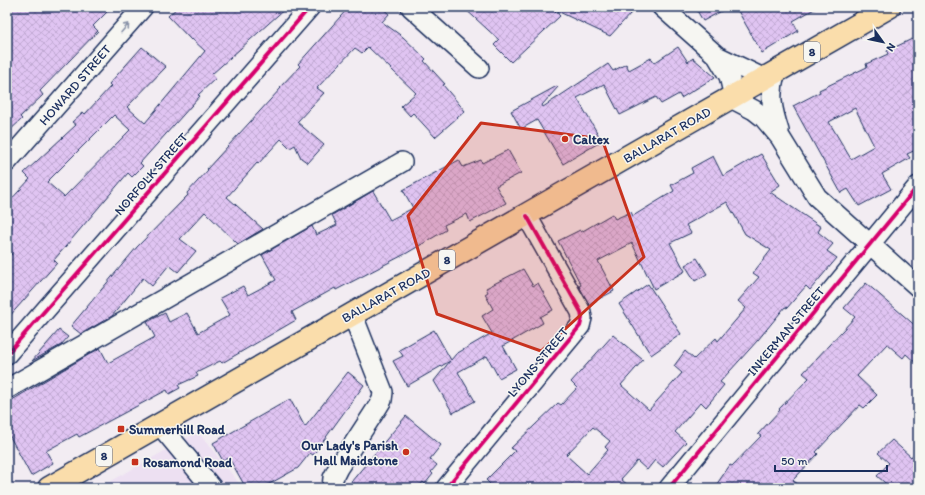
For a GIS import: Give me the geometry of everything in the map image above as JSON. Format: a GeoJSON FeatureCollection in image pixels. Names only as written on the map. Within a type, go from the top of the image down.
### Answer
{"type":"FeatureCollection","features":[{"type":"Feature","properties":{"kind":"highway","name":"BALLARAT ROAD"},"geometry":{"type":"LineString","coordinates":[[49,488],[352,313],[527,216],[889,7]]}},
{"type":"Feature","properties":{"kind":"street","name":"HOWARD STREET"},"geometry":{"type":"LineString","coordinates":[[7,162],[143,7]]}},
{"type":"Feature","properties":{"kind":"street","name":"NORFOLK STREET"},"geometry":{"type":"LineString","coordinates":[[7,354],[310,7]]}},
{"type":"Feature","properties":{"kind":"street"},"geometry":{"type":"LineString","coordinates":[[410,7],[479,68]]}},
{"type":"Feature","properties":{"kind":"street"},"geometry":{"type":"LineString","coordinates":[[662,7],[717,56],[742,70],[770,76],[772,106],[780,137]]}},
{"type":"Feature","properties":{"kind":"street"},"geometry":{"type":"LineString","coordinates":[[717,56],[728,76],[732,97],[763,117],[780,137],[817,197],[918,287]]}},
{"type":"Feature","properties":{"kind":"street"},"geometry":{"type":"LineString","coordinates":[[7,389],[402,162]]}},
{"type":"Feature","properties":{"kind":"street","name":"INKERMAN STREET"},"geometry":{"type":"LineString","coordinates":[[669,488],[918,186]]}},
{"type":"Feature","properties":{"kind":"street","name":"LYONS STREET"},"geometry":{"type":"LineString","coordinates":[[446,488],[580,326],[582,318],[581,312],[527,216]]}},
{"type":"Feature","properties":{"kind":"street"},"geometry":{"type":"LineString","coordinates":[[332,488],[333,478],[338,468],[382,400],[383,392],[352,313]]}},
{"type":"Feature","properties":{"kind":"street"},"geometry":{"type":"LineString","coordinates":[[159,424],[212,488]]}},
{"type":"Feature","properties":{"kind":"highlighted area"},"geometry":{"type":"Polygon","coordinates":[[[481,123],[602,139],[644,257],[541,351],[437,314],[408,216],[481,123]]]}},
{"type":"Feature","properties":{"kind":"shaded area"},"geometry":{"type":"Polygon","coordinates":[[[198,432],[243,488],[99,488],[198,432]]]}},
{"type":"Feature","properties":{"kind":"building"},"geometry":{"type":"Polygon","coordinates":[[[7,7],[112,7],[93,26],[98,31],[40,91],[43,95],[20,117],[22,119],[7,133],[7,7]]]}},
{"type":"Feature","properties":{"kind":"building"},"geometry":{"type":"Polygon","coordinates":[[[178,7],[287,7],[212,74],[216,78],[198,95],[200,96],[140,163],[143,166],[132,177],[128,173],[54,260],[57,263],[7,319],[7,259],[12,254],[7,249],[7,204],[30,179],[24,173],[76,125],[72,122],[83,112],[85,114],[111,86],[109,84],[142,47],[166,67],[127,107],[145,123],[205,51],[192,39],[191,40],[168,16],[178,7]],[[114,115],[47,182],[64,197],[130,130],[114,115]]]}},
{"type":"Feature","properties":{"kind":"building"},"geometry":{"type":"Polygon","coordinates":[[[349,7],[381,7],[389,14],[382,22],[403,37],[426,59],[424,61],[445,84],[443,85],[465,111],[435,137],[413,113],[410,116],[401,106],[416,93],[368,47],[362,53],[355,48],[317,88],[324,93],[297,122],[324,145],[308,163],[301,158],[295,145],[290,148],[281,139],[258,164],[257,163],[227,197],[263,229],[238,244],[205,212],[180,239],[196,251],[178,272],[169,265],[152,286],[143,278],[112,316],[81,334],[71,326],[137,247],[188,195],[187,193],[208,170],[207,169],[281,88],[280,87],[300,66],[298,64],[349,7]]]}},
{"type":"Feature","properties":{"kind":"building"},"geometry":{"type":"Polygon","coordinates":[[[463,7],[625,7],[631,13],[610,36],[553,9],[560,16],[511,62],[494,45],[499,40],[463,7]]]}},
{"type":"Feature","properties":{"kind":"building"},"geometry":{"type":"Polygon","coordinates":[[[695,7],[729,7],[703,21],[695,7]]]}},
{"type":"Feature","properties":{"kind":"building"},"geometry":{"type":"Polygon","coordinates":[[[745,7],[818,7],[793,21],[798,31],[762,53],[738,11],[745,7]]]}},
{"type":"Feature","properties":{"kind":"building"},"geometry":{"type":"Polygon","coordinates":[[[912,39],[918,53],[918,149],[907,154],[910,158],[882,174],[891,189],[859,206],[848,189],[841,193],[793,106],[820,92],[819,90],[867,67],[866,64],[888,54],[887,51],[912,39]],[[855,108],[829,122],[851,159],[874,146],[855,108]]]}},
{"type":"Feature","properties":{"kind":"building"},"geometry":{"type":"Polygon","coordinates":[[[678,47],[688,62],[693,58],[715,77],[681,98],[679,94],[661,104],[656,97],[620,115],[604,84],[577,98],[602,141],[563,164],[537,120],[521,129],[511,111],[557,86],[558,87],[542,105],[543,107],[608,64],[613,71],[626,64],[629,70],[651,58],[654,63],[678,47]]]}},
{"type":"Feature","properties":{"kind":"building"},"geometry":{"type":"Polygon","coordinates":[[[508,150],[521,173],[496,186],[506,203],[470,222],[467,214],[444,225],[446,230],[407,253],[336,290],[335,288],[292,312],[296,320],[222,363],[220,361],[196,373],[198,376],[178,385],[180,388],[169,394],[167,390],[79,437],[77,434],[46,451],[53,463],[31,476],[7,431],[7,403],[100,348],[108,363],[155,337],[147,322],[165,313],[169,322],[187,313],[198,333],[230,315],[220,298],[243,286],[248,295],[276,280],[262,255],[312,226],[316,235],[337,225],[332,215],[373,191],[390,220],[413,208],[403,190],[459,160],[463,167],[481,160],[482,163],[508,150]]]}},
{"type":"Feature","properties":{"kind":"building"},"geometry":{"type":"Polygon","coordinates":[[[761,154],[780,185],[770,192],[821,227],[818,232],[833,244],[827,251],[837,258],[810,290],[806,286],[787,308],[785,307],[758,340],[720,382],[724,385],[706,407],[701,402],[675,432],[686,442],[663,467],[655,460],[647,470],[637,461],[621,479],[631,488],[494,488],[486,480],[515,451],[511,448],[558,403],[561,405],[577,388],[571,382],[613,335],[643,360],[621,385],[649,410],[682,373],[674,366],[685,351],[694,359],[716,338],[718,341],[746,308],[738,301],[759,277],[753,273],[771,250],[745,234],[727,202],[686,225],[691,233],[670,243],[685,271],[654,289],[632,243],[598,261],[614,291],[589,304],[579,286],[581,285],[558,241],[580,230],[581,232],[612,214],[615,219],[631,212],[633,216],[674,191],[671,185],[693,173],[691,168],[713,156],[723,176],[761,154]],[[593,427],[566,455],[587,474],[608,450],[605,447],[610,441],[593,427]]]}},
{"type":"Feature","properties":{"kind":"building"},"geometry":{"type":"Polygon","coordinates":[[[697,258],[707,274],[695,281],[685,265],[697,258]]]}},
{"type":"Feature","properties":{"kind":"building"},"geometry":{"type":"Polygon","coordinates":[[[523,269],[533,286],[538,283],[553,310],[540,317],[543,323],[503,346],[516,369],[499,378],[487,356],[458,372],[475,401],[453,413],[434,381],[450,361],[407,386],[393,361],[403,356],[399,350],[434,330],[451,360],[456,354],[492,333],[482,316],[493,309],[485,294],[488,292],[486,288],[523,269]]]}},
{"type":"Feature","properties":{"kind":"building"},"geometry":{"type":"Polygon","coordinates":[[[866,283],[918,328],[918,365],[906,354],[903,358],[887,344],[857,376],[877,395],[864,408],[860,405],[816,452],[818,454],[793,480],[802,488],[714,488],[730,465],[732,466],[761,436],[758,434],[780,410],[779,409],[809,378],[803,373],[855,317],[844,308],[866,283]]]}},
{"type":"Feature","properties":{"kind":"building"},"geometry":{"type":"Polygon","coordinates":[[[648,284],[681,334],[651,355],[619,304],[648,284]]]}},
{"type":"Feature","properties":{"kind":"building"},"geometry":{"type":"Polygon","coordinates":[[[59,330],[68,337],[61,345],[32,361],[59,330]]]}},
{"type":"Feature","properties":{"kind":"building"},"geometry":{"type":"Polygon","coordinates":[[[348,372],[364,385],[313,455],[310,453],[298,468],[262,488],[246,488],[229,458],[223,461],[213,443],[290,399],[305,427],[348,372]]]}},
{"type":"Feature","properties":{"kind":"building","name":"Our Lady's Parish Hall Maidstone"},"geometry":{"type":"Polygon","coordinates":[[[406,416],[441,445],[430,459],[437,465],[431,472],[433,474],[425,484],[423,482],[418,488],[346,488],[406,416]]]}},
{"type":"Feature","properties":{"kind":"building"},"geometry":{"type":"Polygon","coordinates":[[[892,440],[911,457],[918,449],[918,488],[891,488],[877,476],[889,463],[878,453],[892,440]]]}},
{"type":"Feature","properties":{"kind":"cycle path"},"geometry":{"type":"LineString","coordinates":[[7,354],[310,7]]}},
{"type":"Feature","properties":{"kind":"cycle path"},"geometry":{"type":"LineString","coordinates":[[669,488],[918,186]]}},
{"type":"Feature","properties":{"kind":"cycle path"},"geometry":{"type":"LineString","coordinates":[[446,488],[580,326],[582,318],[581,312],[527,216]]}},
{"type":"Feature","properties":{"kind":"place","name":"Caltex"},"geometry":{"type":"Point","coordinates":[565,139]}},
{"type":"Feature","properties":{"kind":"place","name":"Summerhill Road"},"geometry":{"type":"Point","coordinates":[121,429]}},
{"type":"Feature","properties":{"kind":"place","name":"Our Lady's Parish Hall Maidstone"},"geometry":{"type":"Point","coordinates":[406,452]}},
{"type":"Feature","properties":{"kind":"place","name":"Rosamond Road"},"geometry":{"type":"Point","coordinates":[135,462]}}]}
